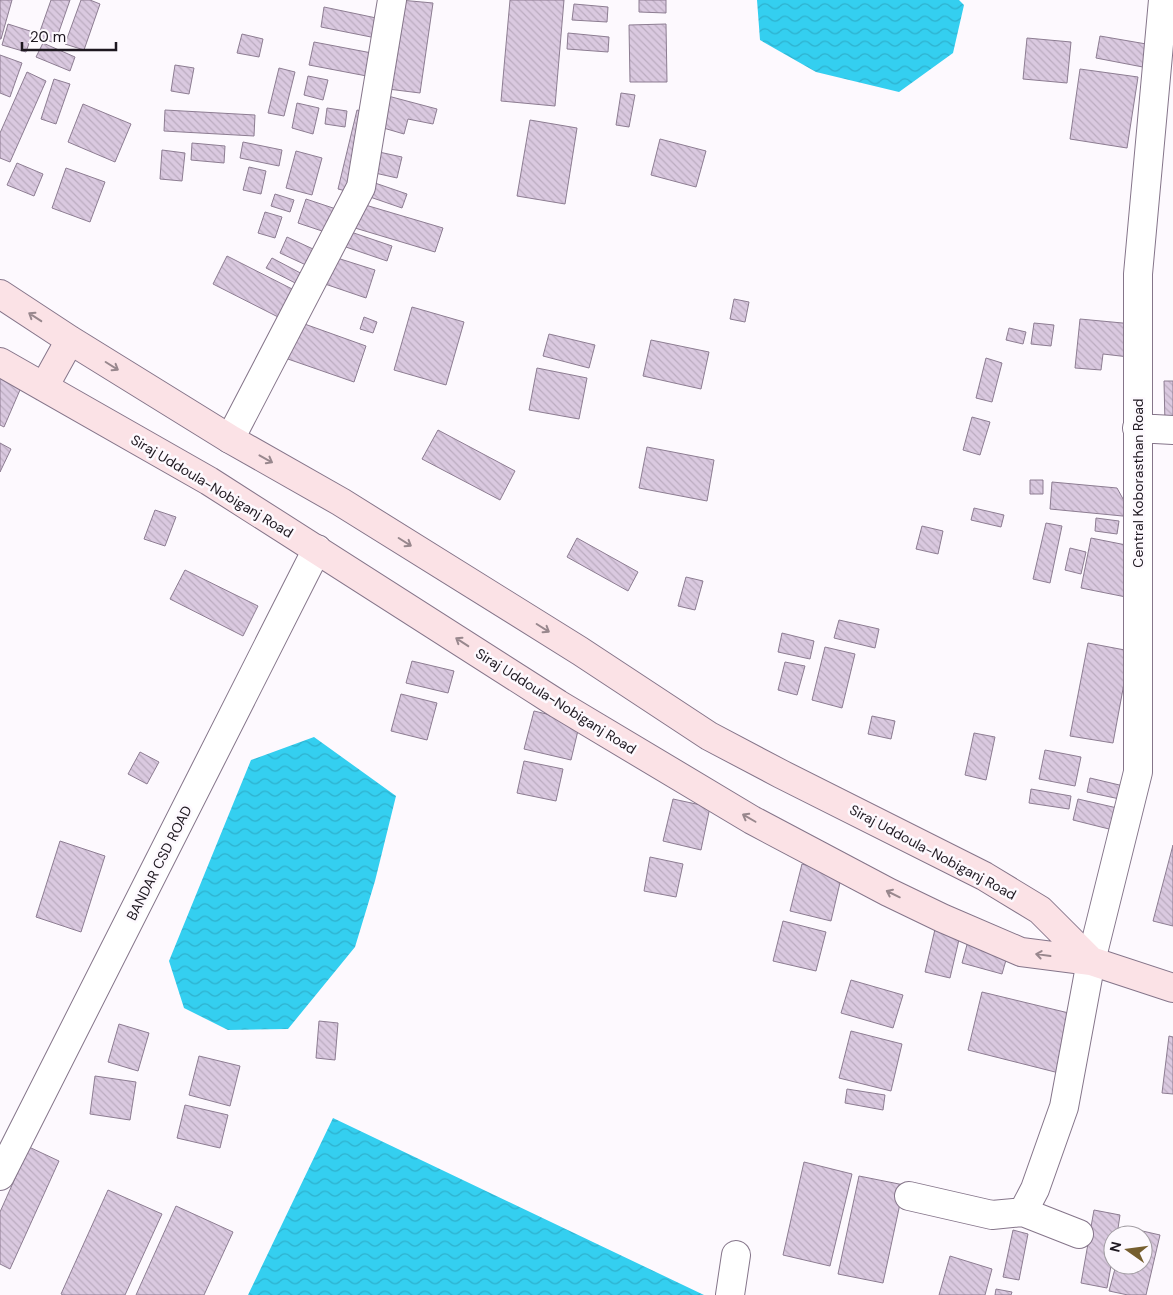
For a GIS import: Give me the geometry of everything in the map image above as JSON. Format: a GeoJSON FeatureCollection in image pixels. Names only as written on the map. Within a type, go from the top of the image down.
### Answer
{"type":"FeatureCollection","features":[{"type":"Feature","properties":{"kind":"main road","name":"Siraj Uddoula-Nobiganj Road"},"geometry":{"type":"LineString","coordinates":[[0,294],[70,340],[230,439],[341,502],[580,651],[710,736],[781,774],[984,876],[1040,910],[1091,961]]}},
{"type":"Feature","properties":{"kind":"main road"},"geometry":{"type":"LineString","coordinates":[[44,387],[70,340]]}},
{"type":"Feature","properties":{"kind":"main road","name":"Siraj Uddoula-Nobiganj Road"},"geometry":{"type":"LineString","coordinates":[[0,362],[209,481],[558,704],[752,820],[888,892],[1021,952],[1091,961],[1173,988]]}},
{"type":"Feature","properties":{"kind":"street"},"geometry":{"type":"LineString","coordinates":[[230,439],[361,187],[392,0]]}},
{"type":"Feature","properties":{"kind":"street","name":"Central Koborasthan Road"},"geometry":{"type":"LineString","coordinates":[[1023,1212],[1035,1189],[1064,1107],[1091,961],[1138,772],[1138,274],[1163,0]]}},
{"type":"Feature","properties":{"kind":"street"},"geometry":{"type":"LineString","coordinates":[[1138,428],[1173,430]]}},
{"type":"Feature","properties":{"kind":"street","name":"BANDAR CSD ROAD"},"geometry":{"type":"LineString","coordinates":[[0,1176],[317,549]]}},
{"type":"Feature","properties":{"kind":"street"},"geometry":{"type":"LineString","coordinates":[[909,1196],[992,1215],[1023,1212],[1079,1234]]}},
{"type":"Feature","properties":{"kind":"street"},"geometry":{"type":"LineString","coordinates":[[730,1295],[736,1256]]}},
{"type":"Feature","properties":{"kind":"water"},"geometry":{"type":"Polygon","coordinates":[[[757,0],[959,0],[964,5],[953,53],[899,92],[816,72],[760,40],[757,0]]]}},
{"type":"Feature","properties":{"kind":"water"},"geometry":{"type":"Polygon","coordinates":[[[314,737],[396,796],[375,881],[355,947],[288,1029],[228,1030],[184,1008],[169,961],[251,760],[314,737]]]}},
{"type":"Feature","properties":{"kind":"water"},"geometry":{"type":"Polygon","coordinates":[[[333,1118],[704,1295],[248,1295],[333,1118]]]}},
{"type":"Feature","properties":{"kind":"building"},"geometry":{"type":"Polygon","coordinates":[[[0,0],[12,0],[1,39],[0,39],[0,0]]]}},
{"type":"Feature","properties":{"kind":"building"},"geometry":{"type":"Polygon","coordinates":[[[51,0],[70,0],[55,43],[38,37],[51,0]]]}},
{"type":"Feature","properties":{"kind":"building"},"geometry":{"type":"Polygon","coordinates":[[[81,0],[90,0],[100,4],[84,50],[65,44],[81,0]]]}},
{"type":"Feature","properties":{"kind":"building"},"geometry":{"type":"Polygon","coordinates":[[[400,0],[433,3],[420,93],[388,89],[400,0]]]}},
{"type":"Feature","properties":{"kind":"building"},"geometry":{"type":"Polygon","coordinates":[[[510,0],[564,0],[555,106],[501,101],[510,0]]]}},
{"type":"Feature","properties":{"kind":"building"},"geometry":{"type":"Polygon","coordinates":[[[639,0],[666,0],[666,13],[639,12],[639,0]]]}},
{"type":"Feature","properties":{"kind":"building"},"geometry":{"type":"Polygon","coordinates":[[[574,4],[608,7],[607,22],[572,20],[574,4]]]}},
{"type":"Feature","properties":{"kind":"building"},"geometry":{"type":"Polygon","coordinates":[[[324,7],[381,19],[376,38],[321,27],[324,7]]]}},
{"type":"Feature","properties":{"kind":"building"},"geometry":{"type":"Polygon","coordinates":[[[8,24],[33,32],[26,52],[2,45],[8,24]]]}},
{"type":"Feature","properties":{"kind":"building"},"geometry":{"type":"Polygon","coordinates":[[[666,24],[667,82],[630,82],[629,25],[666,24]]]}},
{"type":"Feature","properties":{"kind":"building"},"geometry":{"type":"Polygon","coordinates":[[[568,33],[609,37],[608,52],[567,49],[568,33]]]}},
{"type":"Feature","properties":{"kind":"building"},"geometry":{"type":"Polygon","coordinates":[[[242,34],[263,39],[259,57],[237,53],[242,34]]]}},
{"type":"Feature","properties":{"kind":"building"},"geometry":{"type":"Polygon","coordinates":[[[1100,36],[1152,45],[1148,68],[1096,58],[1100,36]]]}},
{"type":"Feature","properties":{"kind":"building"},"geometry":{"type":"Polygon","coordinates":[[[1027,38],[1071,42],[1067,83],[1023,79],[1027,38]]]}},
{"type":"Feature","properties":{"kind":"building"},"geometry":{"type":"Polygon","coordinates":[[[314,42],[377,54],[372,77],[309,65],[314,42]]]}},
{"type":"Feature","properties":{"kind":"building"},"geometry":{"type":"Polygon","coordinates":[[[43,43],[75,57],[70,71],[36,57],[43,43]]]}},
{"type":"Feature","properties":{"kind":"building"},"geometry":{"type":"Polygon","coordinates":[[[0,55],[22,63],[10,97],[0,93],[0,55]]]}},
{"type":"Feature","properties":{"kind":"building"},"geometry":{"type":"Polygon","coordinates":[[[175,65],[194,68],[189,94],[171,91],[175,65]]]}},
{"type":"Feature","properties":{"kind":"building"},"geometry":{"type":"Polygon","coordinates":[[[279,68],[295,72],[284,116],[268,113],[279,68]]]}},
{"type":"Feature","properties":{"kind":"building"},"geometry":{"type":"Polygon","coordinates":[[[1080,69],[1138,77],[1127,148],[1070,139],[1080,69]]]}},
{"type":"Feature","properties":{"kind":"building"},"geometry":{"type":"Polygon","coordinates":[[[27,72],[46,81],[10,162],[0,158],[0,133],[27,72]]]}},
{"type":"Feature","properties":{"kind":"building"},"geometry":{"type":"Polygon","coordinates":[[[308,76],[328,80],[323,100],[304,95],[308,76]]]}},
{"type":"Feature","properties":{"kind":"building"},"geometry":{"type":"Polygon","coordinates":[[[54,79],[70,84],[56,124],[41,119],[54,79]]]}},
{"type":"Feature","properties":{"kind":"building"},"geometry":{"type":"Polygon","coordinates":[[[621,93],[635,95],[629,127],[616,125],[621,93]]]}},
{"type":"Feature","properties":{"kind":"building"},"geometry":{"type":"Polygon","coordinates":[[[388,96],[437,109],[433,124],[408,119],[404,134],[380,127],[388,96]]]}},
{"type":"Feature","properties":{"kind":"building"},"geometry":{"type":"Polygon","coordinates":[[[297,103],[319,108],[313,134],[292,128],[297,103]]]}},
{"type":"Feature","properties":{"kind":"building"},"geometry":{"type":"Polygon","coordinates":[[[83,104],[131,124],[115,162],[68,142],[83,104]]]}},
{"type":"Feature","properties":{"kind":"building"},"geometry":{"type":"Polygon","coordinates":[[[327,108],[347,111],[345,127],[325,124],[327,108]]]}},
{"type":"Feature","properties":{"kind":"building"},"geometry":{"type":"Polygon","coordinates":[[[165,110],[255,115],[254,136],[164,131],[165,110]]]}},
{"type":"Feature","properties":{"kind":"building"},"geometry":{"type":"Polygon","coordinates":[[[357,110],[369,113],[350,192],[338,189],[357,110]]]}},
{"type":"Feature","properties":{"kind":"building"},"geometry":{"type":"Polygon","coordinates":[[[530,120],[577,128],[565,204],[517,196],[530,120]]]}},
{"type":"Feature","properties":{"kind":"building"},"geometry":{"type":"Polygon","coordinates":[[[660,139],[706,151],[696,187],[651,175],[660,139]]]}},
{"type":"Feature","properties":{"kind":"building"},"geometry":{"type":"Polygon","coordinates":[[[243,142],[282,150],[279,166],[240,158],[243,142]]]}},
{"type":"Feature","properties":{"kind":"building"},"geometry":{"type":"Polygon","coordinates":[[[192,143],[225,146],[224,163],[191,160],[192,143]]]}},
{"type":"Feature","properties":{"kind":"building"},"geometry":{"type":"Polygon","coordinates":[[[162,150],[185,153],[182,181],[160,179],[162,150]]]}},
{"type":"Feature","properties":{"kind":"building"},"geometry":{"type":"Polygon","coordinates":[[[296,151],[322,158],[312,195],[286,188],[296,151]]]}},
{"type":"Feature","properties":{"kind":"building"},"geometry":{"type":"Polygon","coordinates":[[[379,152],[402,157],[397,178],[375,173],[379,152]]]}},
{"type":"Feature","properties":{"kind":"building"},"geometry":{"type":"Polygon","coordinates":[[[17,163],[43,174],[34,196],[7,185],[17,163]]]}},
{"type":"Feature","properties":{"kind":"building"},"geometry":{"type":"Polygon","coordinates":[[[249,167],[266,171],[261,194],[243,190],[249,167]]]}},
{"type":"Feature","properties":{"kind":"building"},"geometry":{"type":"Polygon","coordinates":[[[66,168],[105,182],[90,222],[52,208],[66,168]]]}},
{"type":"Feature","properties":{"kind":"building"},"geometry":{"type":"Polygon","coordinates":[[[375,183],[407,194],[402,208],[370,197],[375,183]]]}},
{"type":"Feature","properties":{"kind":"building"},"geometry":{"type":"Polygon","coordinates":[[[275,194],[294,200],[290,212],[271,206],[275,194]]]}},
{"type":"Feature","properties":{"kind":"building"},"geometry":{"type":"Polygon","coordinates":[[[306,199],[336,209],[328,233],[298,223],[306,199]]]}},
{"type":"Feature","properties":{"kind":"building"},"geometry":{"type":"Polygon","coordinates":[[[362,204],[443,228],[435,252],[355,228],[362,204]]]}},
{"type":"Feature","properties":{"kind":"building"},"geometry":{"type":"Polygon","coordinates":[[[265,212],[282,217],[275,238],[258,233],[265,212]]]}},
{"type":"Feature","properties":{"kind":"building"},"geometry":{"type":"Polygon","coordinates":[[[345,230],[392,246],[387,261],[340,245],[345,230]]]}},
{"type":"Feature","properties":{"kind":"building"},"geometry":{"type":"Polygon","coordinates":[[[287,237],[313,249],[306,265],[280,253],[287,237]]]}},
{"type":"Feature","properties":{"kind":"building"},"geometry":{"type":"Polygon","coordinates":[[[227,256],[296,291],[282,319],[213,284],[227,256]]]}},
{"type":"Feature","properties":{"kind":"building"},"geometry":{"type":"Polygon","coordinates":[[[334,257],[375,270],[366,298],[325,284],[334,257]]]}},
{"type":"Feature","properties":{"kind":"building"},"geometry":{"type":"Polygon","coordinates":[[[272,258],[308,277],[303,287],[266,268],[272,258]]]}},
{"type":"Feature","properties":{"kind":"building"},"geometry":{"type":"Polygon","coordinates":[[[734,299],[749,302],[745,322],[730,319],[734,299]]]}},
{"type":"Feature","properties":{"kind":"building"},"geometry":{"type":"Polygon","coordinates":[[[412,307],[464,322],[446,385],[394,370],[412,307]]]}},
{"type":"Feature","properties":{"kind":"building"},"geometry":{"type":"Polygon","coordinates":[[[364,317],[377,322],[373,333],[360,329],[364,317]]]}},
{"type":"Feature","properties":{"kind":"building"},"geometry":{"type":"Polygon","coordinates":[[[1080,319],[1133,324],[1129,357],[1103,354],[1101,370],[1075,368],[1080,319]]]}},
{"type":"Feature","properties":{"kind":"building"},"geometry":{"type":"Polygon","coordinates":[[[299,322],[366,346],[354,382],[285,358],[299,322]]]}},
{"type":"Feature","properties":{"kind":"building"},"geometry":{"type":"Polygon","coordinates":[[[1034,323],[1054,325],[1051,346],[1031,344],[1034,323]]]}},
{"type":"Feature","properties":{"kind":"building"},"geometry":{"type":"Polygon","coordinates":[[[1009,328],[1026,332],[1023,344],[1006,340],[1009,328]]]}},
{"type":"Feature","properties":{"kind":"building"},"geometry":{"type":"Polygon","coordinates":[[[549,334],[595,345],[589,368],[543,356],[549,334]]]}},
{"type":"Feature","properties":{"kind":"building"},"geometry":{"type":"Polygon","coordinates":[[[651,340],[709,352],[701,389],[643,376],[651,340]]]}},
{"type":"Feature","properties":{"kind":"building"},"geometry":{"type":"Polygon","coordinates":[[[986,358],[1002,363],[992,402],[976,398],[986,358]]]}},
{"type":"Feature","properties":{"kind":"building"},"geometry":{"type":"Polygon","coordinates":[[[537,368],[587,378],[579,419],[529,410],[537,368]]]}},
{"type":"Feature","properties":{"kind":"building"},"geometry":{"type":"Polygon","coordinates":[[[0,373],[23,383],[4,427],[0,425],[0,373]]]}},
{"type":"Feature","properties":{"kind":"building"},"geometry":{"type":"Polygon","coordinates":[[[1164,381],[1173,381],[1173,423],[1165,424],[1164,381]]]}},
{"type":"Feature","properties":{"kind":"building"},"geometry":{"type":"Polygon","coordinates":[[[972,417],[990,422],[980,455],[963,450],[972,417]]]}},
{"type":"Feature","properties":{"kind":"building"},"geometry":{"type":"Polygon","coordinates":[[[438,430],[515,471],[500,500],[422,459],[438,430]]]}},
{"type":"Feature","properties":{"kind":"building"},"geometry":{"type":"Polygon","coordinates":[[[0,443],[11,449],[0,472],[0,443]]]}},
{"type":"Feature","properties":{"kind":"building"},"geometry":{"type":"Polygon","coordinates":[[[647,447],[714,460],[707,501],[639,488],[647,447]]]}},
{"type":"Feature","properties":{"kind":"building"},"geometry":{"type":"Polygon","coordinates":[[[1030,480],[1043,480],[1043,494],[1030,494],[1030,480]]]}},
{"type":"Feature","properties":{"kind":"building"},"geometry":{"type":"Polygon","coordinates":[[[1052,482],[1117,488],[1133,517],[1050,509],[1052,482]]]}},
{"type":"Feature","properties":{"kind":"building"},"geometry":{"type":"Polygon","coordinates":[[[974,508],[1004,515],[1001,527],[971,520],[974,508]]]}},
{"type":"Feature","properties":{"kind":"building"},"geometry":{"type":"Polygon","coordinates":[[[155,510],[176,517],[165,546],[144,539],[155,510]]]}},
{"type":"Feature","properties":{"kind":"building"},"geometry":{"type":"Polygon","coordinates":[[[1096,518],[1119,521],[1117,534],[1095,531],[1096,518]]]}},
{"type":"Feature","properties":{"kind":"building"},"geometry":{"type":"Polygon","coordinates":[[[1046,523],[1062,526],[1050,583],[1033,579],[1046,523]]]}},
{"type":"Feature","properties":{"kind":"building"},"geometry":{"type":"Polygon","coordinates":[[[922,526],[943,531],[938,554],[916,549],[922,526]]]}},
{"type":"Feature","properties":{"kind":"building"},"geometry":{"type":"Polygon","coordinates":[[[577,538],[638,572],[628,591],[567,557],[577,538]]]}},
{"type":"Feature","properties":{"kind":"building"},"geometry":{"type":"Polygon","coordinates":[[[1091,538],[1136,547],[1126,597],[1081,588],[1091,538]]]}},
{"type":"Feature","properties":{"kind":"building"},"geometry":{"type":"Polygon","coordinates":[[[1070,548],[1086,552],[1081,574],[1065,570],[1070,548]]]}},
{"type":"Feature","properties":{"kind":"building"},"geometry":{"type":"Polygon","coordinates":[[[185,570],[258,606],[243,636],[170,599],[185,570]]]}},
{"type":"Feature","properties":{"kind":"building"},"geometry":{"type":"Polygon","coordinates":[[[686,577],[703,581],[695,610],[678,606],[686,577]]]}},
{"type":"Feature","properties":{"kind":"building"},"geometry":{"type":"Polygon","coordinates":[[[839,620],[879,629],[875,648],[834,638],[839,620]]]}},
{"type":"Feature","properties":{"kind":"building"},"geometry":{"type":"Polygon","coordinates":[[[782,633],[814,641],[810,659],[778,652],[782,633]]]}},
{"type":"Feature","properties":{"kind":"building"},"geometry":{"type":"Polygon","coordinates":[[[1088,643],[1130,651],[1113,743],[1070,736],[1088,643]]]}},
{"type":"Feature","properties":{"kind":"building"},"geometry":{"type":"Polygon","coordinates":[[[825,647],[855,654],[842,708],[812,700],[825,647]]]}},
{"type":"Feature","properties":{"kind":"building"},"geometry":{"type":"Polygon","coordinates":[[[412,661],[454,671],[448,693],[406,683],[412,661]]]}},
{"type":"Feature","properties":{"kind":"building"},"geometry":{"type":"Polygon","coordinates":[[[785,662],[805,666],[797,695],[778,690],[785,662]]]}},
{"type":"Feature","properties":{"kind":"building"},"geometry":{"type":"Polygon","coordinates":[[[401,694],[437,703],[427,740],[391,731],[401,694]]]}},
{"type":"Feature","properties":{"kind":"building"},"geometry":{"type":"Polygon","coordinates":[[[534,711],[580,722],[571,760],[524,749],[534,711]]]}},
{"type":"Feature","properties":{"kind":"building"},"geometry":{"type":"Polygon","coordinates":[[[872,716],[895,721],[891,739],[868,734],[872,716]]]}},
{"type":"Feature","properties":{"kind":"building"},"geometry":{"type":"Polygon","coordinates":[[[974,733],[995,737],[986,780],[965,775],[974,733]]]}},
{"type":"Feature","properties":{"kind":"building"},"geometry":{"type":"Polygon","coordinates":[[[1045,750],[1081,757],[1075,786],[1039,779],[1045,750]]]}},
{"type":"Feature","properties":{"kind":"building"},"geometry":{"type":"Polygon","coordinates":[[[140,752],[159,762],[147,784],[128,774],[140,752]]]}},
{"type":"Feature","properties":{"kind":"building"},"geometry":{"type":"Polygon","coordinates":[[[524,761],[563,769],[556,801],[517,793],[524,761]]]}},
{"type":"Feature","properties":{"kind":"building"},"geometry":{"type":"Polygon","coordinates":[[[1090,778],[1132,788],[1129,801],[1087,792],[1090,778]]]}},
{"type":"Feature","properties":{"kind":"building"},"geometry":{"type":"Polygon","coordinates":[[[1031,789],[1071,796],[1069,809],[1029,803],[1031,789]]]}},
{"type":"Feature","properties":{"kind":"building"},"geometry":{"type":"Polygon","coordinates":[[[673,799],[710,807],[701,850],[663,841],[673,799]]]}},
{"type":"Feature","properties":{"kind":"building"},"geometry":{"type":"Polygon","coordinates":[[[1078,799],[1126,810],[1121,832],[1073,820],[1078,799]]]}},
{"type":"Feature","properties":{"kind":"building"},"geometry":{"type":"Polygon","coordinates":[[[60,841],[105,856],[81,932],[36,917],[60,841]]]}},
{"type":"Feature","properties":{"kind":"building"},"geometry":{"type":"Polygon","coordinates":[[[1173,845],[1173,926],[1153,921],[1173,845]]]}},
{"type":"Feature","properties":{"kind":"building"},"geometry":{"type":"Polygon","coordinates":[[[650,857],[683,864],[676,897],[644,891],[650,857]]]}},
{"type":"Feature","properties":{"kind":"building"},"geometry":{"type":"Polygon","coordinates":[[[802,864],[842,874],[831,921],[790,911],[802,864]]]}},
{"type":"Feature","properties":{"kind":"building"},"geometry":{"type":"Polygon","coordinates":[[[783,921],[826,932],[816,971],[773,961],[783,921]]]}},
{"type":"Feature","properties":{"kind":"building"},"geometry":{"type":"Polygon","coordinates":[[[936,925],[961,931],[950,978],[925,972],[936,925]]]}},
{"type":"Feature","properties":{"kind":"building"},"geometry":{"type":"Polygon","coordinates":[[[968,941],[1008,953],[1002,974],[962,963],[968,941]]]}},
{"type":"Feature","properties":{"kind":"building"},"geometry":{"type":"Polygon","coordinates":[[[851,980],[903,995],[893,1028],[841,1013],[851,980]]]}},
{"type":"Feature","properties":{"kind":"building"},"geometry":{"type":"Polygon","coordinates":[[[982,992],[1077,1015],[1063,1074],[968,1050],[982,992]]]}},
{"type":"Feature","properties":{"kind":"building"},"geometry":{"type":"Polygon","coordinates":[[[319,1021],[338,1023],[335,1060],[316,1058],[319,1021]]]}},
{"type":"Feature","properties":{"kind":"building"},"geometry":{"type":"Polygon","coordinates":[[[119,1024],[149,1033],[138,1071],[108,1062],[119,1024]]]}},
{"type":"Feature","properties":{"kind":"building"},"geometry":{"type":"Polygon","coordinates":[[[851,1031],[902,1044],[891,1091],[839,1078],[851,1031]]]}},
{"type":"Feature","properties":{"kind":"building"},"geometry":{"type":"Polygon","coordinates":[[[1169,1036],[1173,1037],[1173,1094],[1162,1093],[1169,1036]]]}},
{"type":"Feature","properties":{"kind":"building"},"geometry":{"type":"Polygon","coordinates":[[[199,1056],[240,1066],[230,1106],[189,1095],[199,1056]]]}},
{"type":"Feature","properties":{"kind":"building"},"geometry":{"type":"Polygon","coordinates":[[[95,1076],[136,1082],[130,1120],[90,1114],[95,1076]]]}},
{"type":"Feature","properties":{"kind":"building"},"geometry":{"type":"Polygon","coordinates":[[[847,1089],[885,1095],[883,1110],[845,1103],[847,1089]]]}},
{"type":"Feature","properties":{"kind":"building"},"geometry":{"type":"Polygon","coordinates":[[[185,1105],[228,1115],[220,1148],[177,1138],[185,1105]]]}},
{"type":"Feature","properties":{"kind":"building"},"geometry":{"type":"Polygon","coordinates":[[[29,1147],[59,1161],[10,1269],[0,1264],[0,1212],[29,1147]]]}},
{"type":"Feature","properties":{"kind":"building"},"geometry":{"type":"Polygon","coordinates":[[[804,1162],[852,1174],[830,1266],[783,1255],[804,1162]]]}},
{"type":"Feature","properties":{"kind":"building"},"geometry":{"type":"Polygon","coordinates":[[[859,1176],[904,1185],[883,1283],[838,1274],[859,1176]]]}},
{"type":"Feature","properties":{"kind":"building"},"geometry":{"type":"Polygon","coordinates":[[[108,1190],[162,1214],[125,1295],[63,1295],[61,1294],[108,1190]]]}},
{"type":"Feature","properties":{"kind":"building"},"geometry":{"type":"Polygon","coordinates":[[[176,1206],[233,1232],[204,1295],[136,1295],[176,1206]]]}},
{"type":"Feature","properties":{"kind":"building"},"geometry":{"type":"Polygon","coordinates":[[[1094,1210],[1120,1215],[1118,1225],[1103,1225],[1103,1275],[1109,1275],[1107,1288],[1081,1283],[1094,1210]]]}},
{"type":"Feature","properties":{"kind":"building"},"geometry":{"type":"Polygon","coordinates":[[[1013,1230],[1028,1234],[1019,1280],[1003,1277],[1013,1230]]]}},
{"type":"Feature","properties":{"kind":"building"},"geometry":{"type":"Polygon","coordinates":[[[1153,1233],[1160,1235],[1153,1265],[1153,1233]]]}},
{"type":"Feature","properties":{"kind":"building"},"geometry":{"type":"Polygon","coordinates":[[[950,1256],[992,1269],[985,1295],[939,1295],[950,1256]]]}},
{"type":"Feature","properties":{"kind":"building"},"geometry":{"type":"Polygon","coordinates":[[[1113,1275],[1151,1275],[1146,1295],[1128,1295],[1109,1291],[1113,1275]]]}},
{"type":"Feature","properties":{"kind":"building"},"geometry":{"type":"Polygon","coordinates":[[[996,1289],[1012,1292],[1011,1295],[995,1295],[996,1289]]]}}]}
